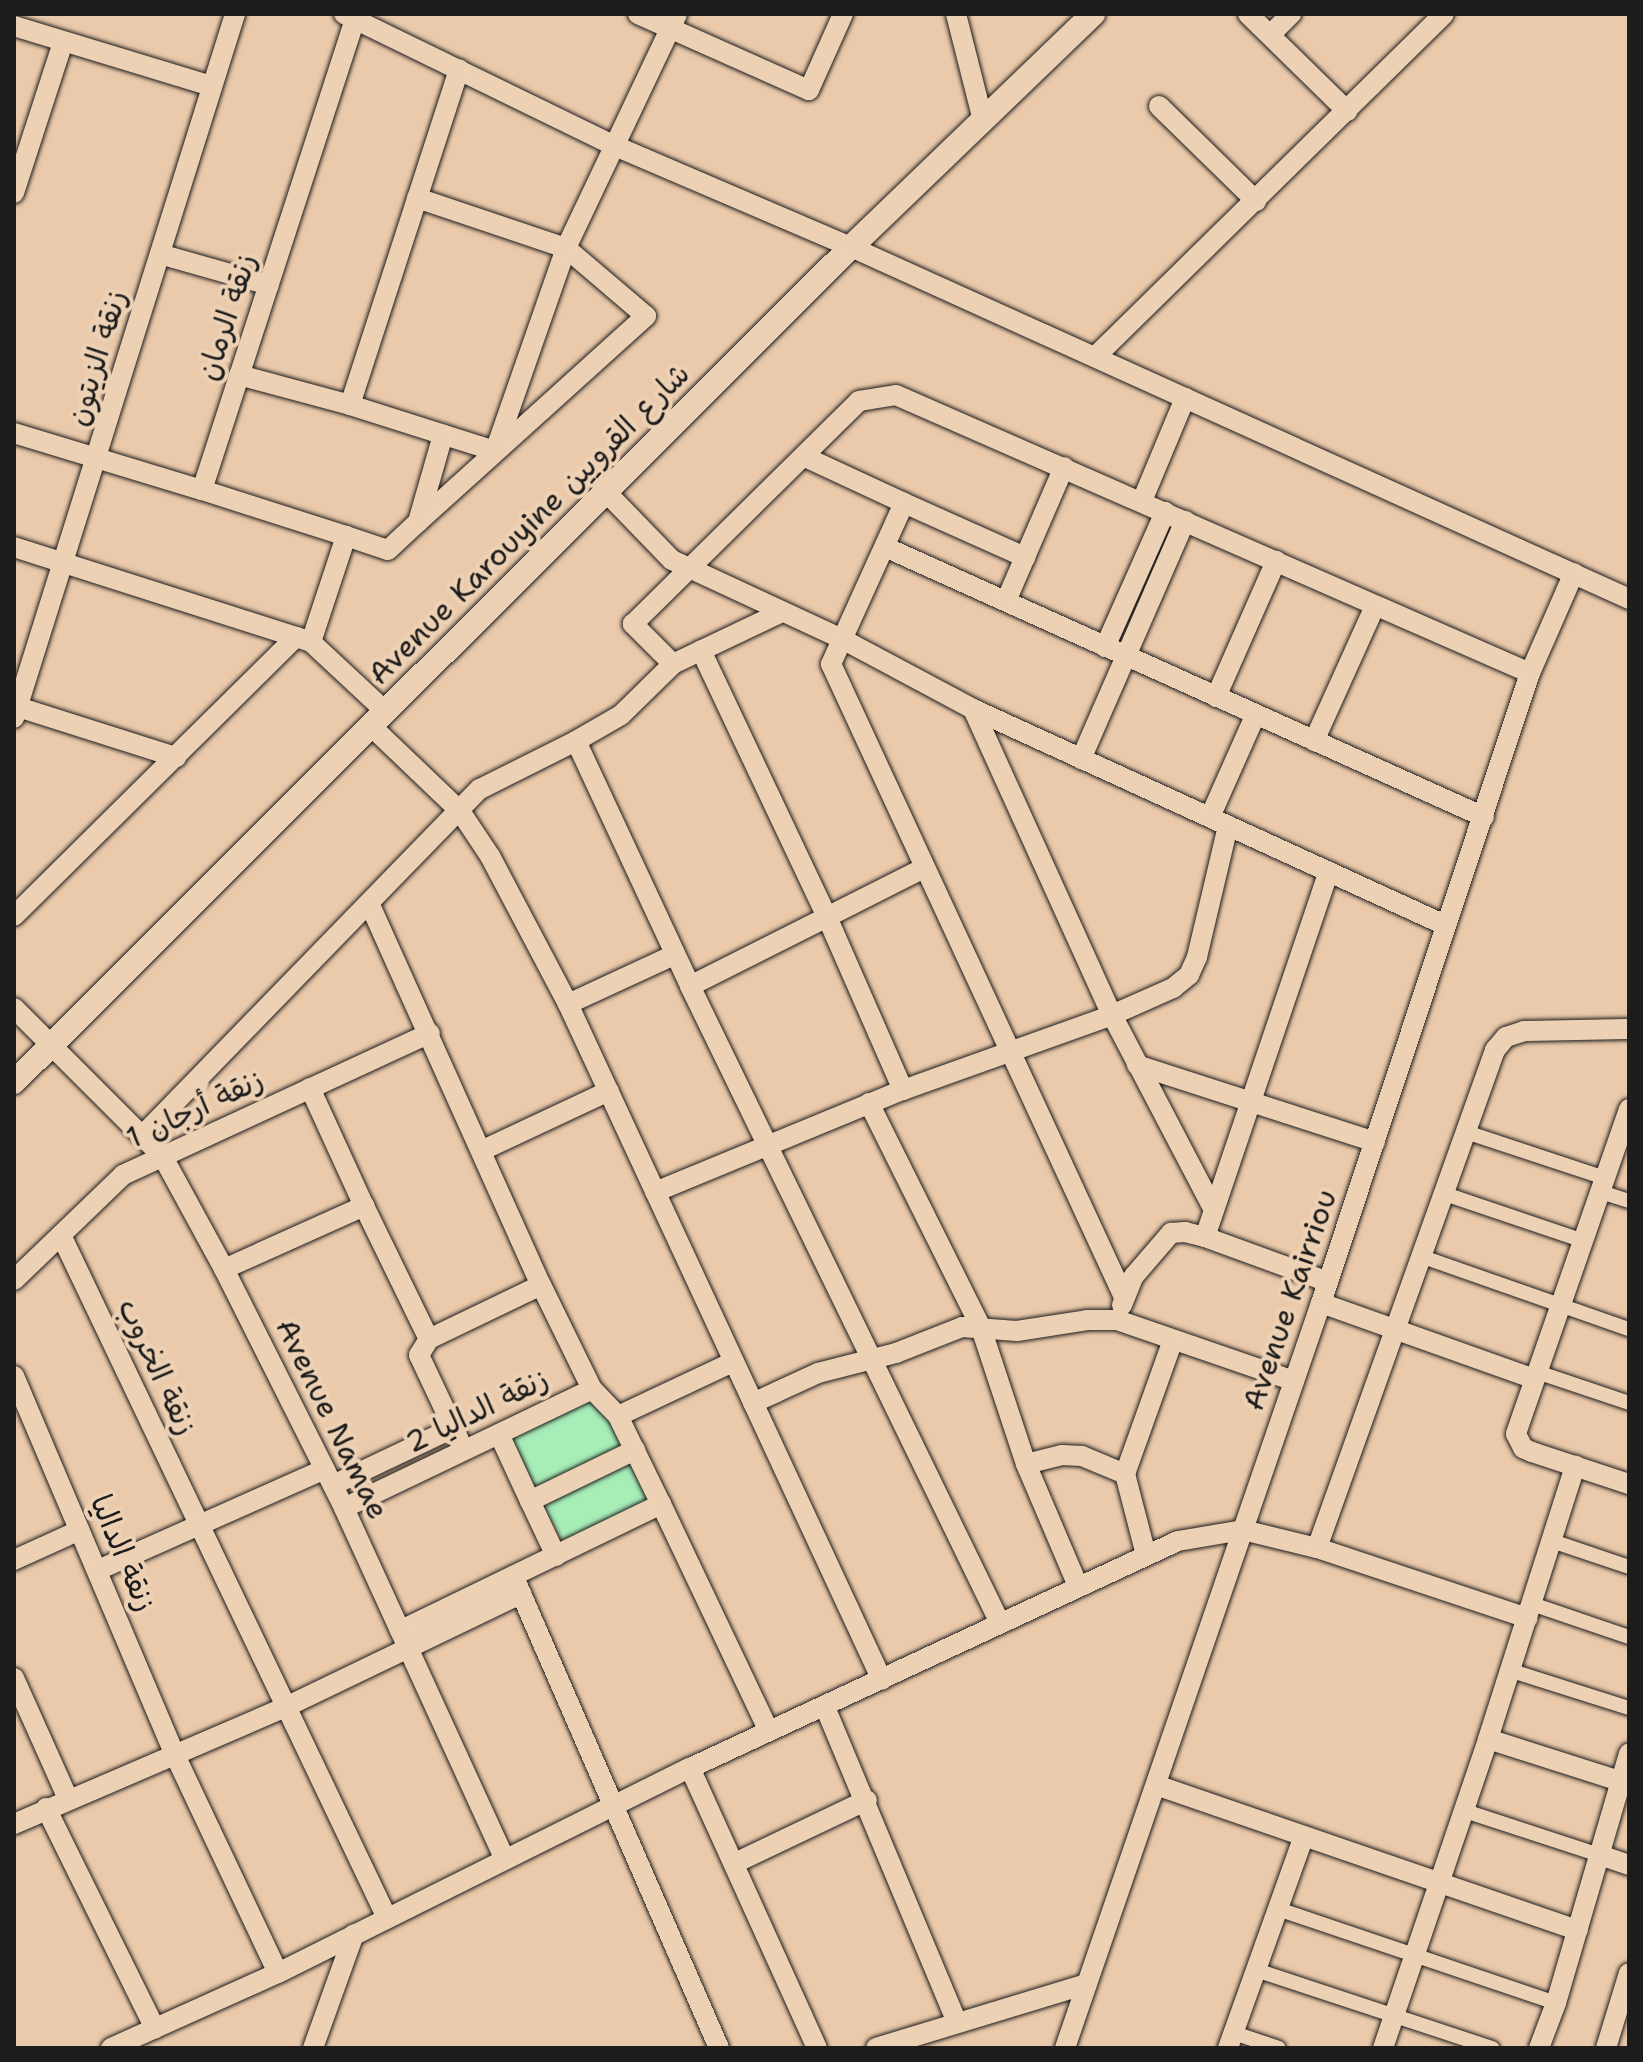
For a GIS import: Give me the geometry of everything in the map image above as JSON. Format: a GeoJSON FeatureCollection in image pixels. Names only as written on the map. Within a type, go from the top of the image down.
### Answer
{"type":"FeatureCollection","features":[{"type":"Feature","properties":{"kind":"street","name":"زنقة الزيتون"},"geometry":{"type":"LineString","coordinates":[[16,712],[66,562],[235,14]]}},
{"type":"Feature","properties":{"kind":"street"},"geometry":{"type":"LineString","coordinates":[[384,33],[393,14]]}},
{"type":"Feature","properties":{"kind":"street"},"geometry":{"type":"LineString","coordinates":[[638,14],[673,21],[809,90],[843,14]]}},
{"type":"Feature","properties":{"kind":"street"},"geometry":{"type":"LineString","coordinates":[[956,14],[983,121]]}},
{"type":"Feature","properties":{"kind":"street","name":"Avenue Karouyine شارع القرويين"},"geometry":{"type":"LineString","coordinates":[[14,1082],[851,247],[1093,14]]}},
{"type":"Feature","properties":{"kind":"street"},"geometry":{"type":"LineString","coordinates":[[1248,14],[1347,111]]}},
{"type":"Feature","properties":{"kind":"street"},"geometry":{"type":"LineString","coordinates":[[1270,35],[1291,14]]}},
{"type":"Feature","properties":{"kind":"street"},"geometry":{"type":"LineString","coordinates":[[1095,357],[1444,14]]}},
{"type":"Feature","properties":{"kind":"street"},"geometry":{"type":"LineString","coordinates":[[349,16],[615,146],[851,247],[1629,599]]}},
{"type":"Feature","properties":{"kind":"street","name":"زنقة الرمان"},"geometry":{"type":"LineString","coordinates":[[202,490],[269,285],[349,16]]}},
{"type":"Feature","properties":{"kind":"street"},"geometry":{"type":"LineString","coordinates":[[495,451],[566,248],[673,21]]}},
{"type":"Feature","properties":{"kind":"street"},"geometry":{"type":"LineString","coordinates":[[14,26],[212,86]]}},
{"type":"Feature","properties":{"kind":"street"},"geometry":{"type":"LineString","coordinates":[[14,193],[63,42]]}},
{"type":"Feature","properties":{"kind":"street"},"geometry":{"type":"LineString","coordinates":[[350,405],[459,69]]}},
{"type":"Feature","properties":{"kind":"street"},"geometry":{"type":"LineString","coordinates":[[1159,106],[1256,201]]}},
{"type":"Feature","properties":{"kind":"street"},"geometry":{"type":"LineString","coordinates":[[14,433],[388,550],[646,316],[566,248],[417,198]]}},
{"type":"Feature","properties":{"kind":"street"},"geometry":{"type":"LineString","coordinates":[[160,254],[269,285]]}},
{"type":"Feature","properties":{"kind":"street"},"geometry":{"type":"LineString","coordinates":[[239,375],[350,405],[495,451]]}},
{"type":"Feature","properties":{"kind":"street"},"geometry":{"type":"LineString","coordinates":[[673,664],[633,624],[859,401],[896,395],[1530,673]]}},
{"type":"Feature","properties":{"kind":"street"},"geometry":{"type":"LineString","coordinates":[[1142,501],[1185,398]]}},
{"type":"Feature","properties":{"kind":"street"},"geometry":{"type":"LineString","coordinates":[[418,522],[443,435]]}},
{"type":"Feature","properties":{"kind":"street"},"geometry":{"type":"LineString","coordinates":[[805,457],[1025,557]]}},
{"type":"Feature","properties":{"kind":"street"},"geometry":{"type":"LineString","coordinates":[[1006,601],[1064,467]]}},
{"type":"Feature","properties":{"kind":"street"},"geometry":{"type":"LineString","coordinates":[[606,492],[672,560],[842,639],[973,709],[1445,925]]}},
{"type":"Feature","properties":{"kind":"street"},"geometry":{"type":"LineString","coordinates":[[904,503],[831,664],[1124,1297]]}},
{"type":"Feature","properties":{"kind":"street"},"geometry":{"type":"LineString","coordinates":[[1105,647],[1165,512]]}},
{"type":"Feature","properties":{"kind":"street"},"geometry":{"type":"LineString","coordinates":[[1081,759],[1185,521]]}},
{"type":"Feature","properties":{"kind":"street"},"geometry":{"type":"LineString","coordinates":[[14,916],[176,757],[304,640],[346,536]]}},
{"type":"Feature","properties":{"kind":"street"},"geometry":{"type":"LineString","coordinates":[[14,547],[304,640],[478,834],[568,1004],[882,1680]]}},
{"type":"Feature","properties":{"kind":"street"},"geometry":{"type":"LineString","coordinates":[[885,547],[1484,817]]}},
{"type":"Feature","properties":{"kind":"street"},"geometry":{"type":"LineString","coordinates":[[1216,697],[1276,561]]}},
{"type":"Feature","properties":{"kind":"street","name":"Avenue Kairriou"},"geometry":{"type":"LineString","coordinates":[[1065,2048],[1321,1303],[1530,673],[1574,573]]}},
{"type":"Feature","properties":{"kind":"street"},"geometry":{"type":"LineString","coordinates":[[1604,587],[1629,588]]}},
{"type":"Feature","properties":{"kind":"street"},"geometry":{"type":"LineString","coordinates":[[1314,741],[1375,606]]}},
{"type":"Feature","properties":{"kind":"street"},"geometry":{"type":"LineString","coordinates":[[143,1135],[480,789],[621,715],[673,664],[782,612]]}},
{"type":"Feature","properties":{"kind":"street"},"geometry":{"type":"LineString","coordinates":[[701,650],[827,917],[903,1090]]}},
{"type":"Feature","properties":{"kind":"street"},"geometry":{"type":"LineString","coordinates":[[973,709],[1112,1015],[1214,1210]]}},
{"type":"Feature","properties":{"kind":"street"},"geometry":{"type":"LineString","coordinates":[[16,712],[176,757]]}},
{"type":"Feature","properties":{"kind":"street"},"geometry":{"type":"LineString","coordinates":[[655,1192],[764,1144],[1112,1015],[1173,988],[1189,975],[1197,957],[1219,821],[1255,716]]}},
{"type":"Feature","properties":{"kind":"street"},"geometry":{"type":"LineString","coordinates":[[576,741],[764,1144],[1000,1623]]}},
{"type":"Feature","properties":{"kind":"street"},"geometry":{"type":"LineString","coordinates":[[690,986],[924,868]]}},
{"type":"Feature","properties":{"kind":"street"},"geometry":{"type":"LineString","coordinates":[[1205,1237],[1329,871]]}},
{"type":"Feature","properties":{"kind":"street"},"geometry":{"type":"LineString","coordinates":[[370,905],[483,1150],[541,1285],[592,1389],[618,1416],[769,1731]]}},
{"type":"Feature","properties":{"kind":"street"},"geometry":{"type":"LineString","coordinates":[[568,1004],[674,955]]}},
{"type":"Feature","properties":{"kind":"street","name":"Avenue Namae"},"geometry":{"type":"LineString","coordinates":[[14,1008],[163,1157],[224,1269],[329,1477],[504,1857]]}},
{"type":"Feature","properties":{"kind":"street"},"geometry":{"type":"LineString","coordinates":[[1317,1548],[1423,1257],[1489,1064],[1506,1037],[1524,1031],[1629,1029]]}},
{"type":"Feature","properties":{"kind":"street","name":"زنقة أرجان 1"},"geometry":{"type":"LineString","coordinates":[[14,1280],[123,1175],[430,1033]]}},
{"type":"Feature","properties":{"kind":"street"},"geometry":{"type":"LineString","coordinates":[[1137,1065],[1375,1142]]}},
{"type":"Feature","properties":{"kind":"street"},"geometry":{"type":"LineString","coordinates":[[310,1088],[429,1339]]}},
{"type":"Feature","properties":{"kind":"street"},"geometry":{"type":"LineString","coordinates":[[483,1150],[609,1091]]}},
{"type":"Feature","properties":{"kind":"street"},"geometry":{"type":"LineString","coordinates":[[869,1103],[981,1328],[1026,1464],[1078,1586]]}},
{"type":"Feature","properties":{"kind":"street"},"geometry":{"type":"LineString","coordinates":[[1628,1116],[1518,1423],[1517,1441],[1532,1452],[1629,1484]]}},
{"type":"Feature","properties":{"kind":"street"},"geometry":{"type":"LineString","coordinates":[[1466,1132],[1603,1185],[1629,1201]]}},
{"type":"Feature","properties":{"kind":"street"},"geometry":{"type":"LineString","coordinates":[[1445,1194],[1584,1241]]}},
{"type":"Feature","properties":{"kind":"street"},"geometry":{"type":"LineString","coordinates":[[224,1269],[364,1206]]}},
{"type":"Feature","properties":{"kind":"street"},"geometry":{"type":"LineString","coordinates":[[1117,1320],[1124,1297],[1147,1257],[1171,1233],[1185,1232],[1205,1237],[1328,1282]]}},
{"type":"Feature","properties":{"kind":"street","name":"زنقة الخروب"},"geometry":{"type":"LineString","coordinates":[[61,1235],[387,1918]]}},
{"type":"Feature","properties":{"kind":"street"},"geometry":{"type":"LineString","coordinates":[[1423,1257],[1629,1329]]}},
{"type":"Feature","properties":{"kind":"street"},"geometry":{"type":"LineString","coordinates":[[464,1450],[419,1355],[429,1339],[541,1285]]}},
{"type":"Feature","properties":{"kind":"street"},"geometry":{"type":"LineString","coordinates":[[1321,1303],[1396,1332],[1629,1403]]}},
{"type":"Feature","properties":{"kind":"street"},"geometry":{"type":"LineString","coordinates":[[753,1403],[847,1362],[871,1359],[953,1329],[1017,1331],[1087,1320],[1117,1320],[1294,1381]]}},
{"type":"Feature","properties":{"kind":"street"},"geometry":{"type":"LineString","coordinates":[[1146,1555],[1125,1474],[1173,1340]]}},
{"type":"Feature","properties":{"kind":"street"},"geometry":{"type":"LineString","coordinates":[[618,1416],[733,1362]]}},
{"type":"Feature","properties":{"kind":"street","name":"زنقة الداليا"},"geometry":{"type":"LineString","coordinates":[[14,1376],[174,1753],[278,1973]]}},
{"type":"Feature","properties":{"kind":"street","name":"زنقة الداليا 2"},"geometry":{"type":"LineString","coordinates":[[344,1508],[592,1389]]}},
{"type":"Feature","properties":{"kind":"street","name":"زنقة الداليا 2"},"geometry":{"type":"LineString","coordinates":[[98,1570],[198,1525],[453,1428]]}},
{"type":"Feature","properties":{"kind":"street"},"geometry":{"type":"LineString","coordinates":[[499,1434],[556,1556]]}},
{"type":"Feature","properties":{"kind":"street"},"geometry":{"type":"LineString","coordinates":[[530,1501],[635,1450]]}},
{"type":"Feature","properties":{"kind":"street"},"geometry":{"type":"LineString","coordinates":[[1026,1464],[1062,1455],[1082,1456],[1125,1474]]}},
{"type":"Feature","properties":{"kind":"street"},"geometry":{"type":"LineString","coordinates":[[1383,2048],[1488,1739],[1575,1466]]}},
{"type":"Feature","properties":{"kind":"street"},"geometry":{"type":"LineString","coordinates":[[14,1824],[288,1706],[405,1640],[517,1585],[556,1556],[661,1504]]}},
{"type":"Feature","properties":{"kind":"street"},"geometry":{"type":"LineString","coordinates":[[14,1560],[80,1530]]}},
{"type":"Feature","properties":{"kind":"street"},"geometry":{"type":"LineString","coordinates":[[111,2048],[151,2038],[504,1857],[1178,1541],[1243,1530],[1317,1548],[1629,1637]]}},
{"type":"Feature","properties":{"kind":"street"},"geometry":{"type":"LineString","coordinates":[[1552,1541],[1629,1567]]}},
{"type":"Feature","properties":{"kind":"street"},"geometry":{"type":"LineString","coordinates":[[517,1585],[719,2048]]}},
{"type":"Feature","properties":{"kind":"street"},"geometry":{"type":"LineString","coordinates":[[1509,1670],[1629,1708]]}},
{"type":"Feature","properties":{"kind":"street"},"geometry":{"type":"LineString","coordinates":[[14,1678],[68,1799]]}},
{"type":"Feature","properties":{"kind":"street"},"geometry":{"type":"LineString","coordinates":[[825,1707],[867,1800],[957,2022]]}},
{"type":"Feature","properties":{"kind":"street"},"geometry":{"type":"LineString","coordinates":[[1488,1739],[1624,1782]]}},
{"type":"Feature","properties":{"kind":"street"},"geometry":{"type":"LineString","coordinates":[[1539,2048],[1556,2003],[1624,1782],[1629,1753]]}},
{"type":"Feature","properties":{"kind":"street"},"geometry":{"type":"LineString","coordinates":[[690,1768],[817,2048]]}},
{"type":"Feature","properties":{"kind":"street"},"geometry":{"type":"LineString","coordinates":[[1156,1785],[1578,1930]]}},
{"type":"Feature","properties":{"kind":"street"},"geometry":{"type":"LineString","coordinates":[[735,1863],[867,1800]]}},
{"type":"Feature","properties":{"kind":"street"},"geometry":{"type":"LineString","coordinates":[[46,1808],[151,2038]]}},
{"type":"Feature","properties":{"kind":"street"},"geometry":{"type":"LineString","coordinates":[[1462,1810],[1629,1865]]}},
{"type":"Feature","properties":{"kind":"street"},"geometry":{"type":"LineString","coordinates":[[1279,2048],[1231,2040],[1304,1836]]}},
{"type":"Feature","properties":{"kind":"street"},"geometry":{"type":"LineString","coordinates":[[1278,1909],[1556,2003]]}},
{"type":"Feature","properties":{"kind":"street"},"geometry":{"type":"LineString","coordinates":[[313,2048],[354,1934]]}},
{"type":"Feature","properties":{"kind":"street"},"geometry":{"type":"LineString","coordinates":[[1256,1970],[1492,2048]]}},
{"type":"Feature","properties":{"kind":"street"},"geometry":{"type":"LineString","coordinates":[[1606,2048],[1623,2016],[1629,1973]]}},
{"type":"Feature","properties":{"kind":"street"},"geometry":{"type":"LineString","coordinates":[[876,2048],[1086,1984]]}},
{"type":"Feature","properties":{"kind":"green space"},"geometry":{"type":"Polygon","coordinates":[[[592,1389],[661,1504],[573,1557],[504,1442],[592,1389]]]}}]}
